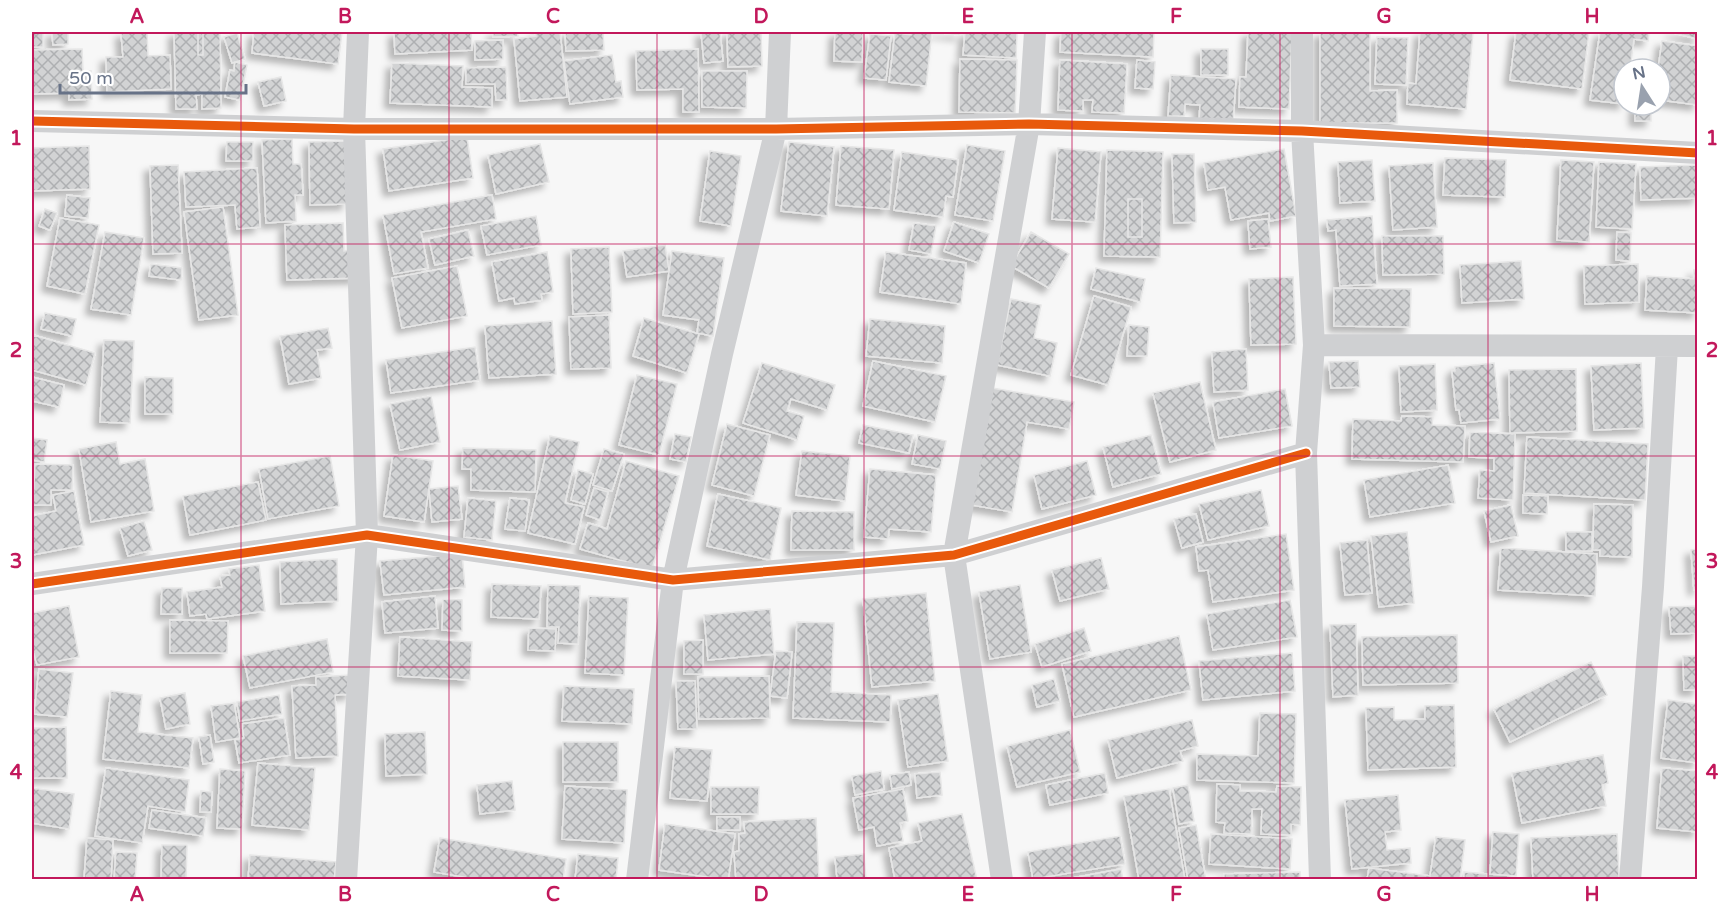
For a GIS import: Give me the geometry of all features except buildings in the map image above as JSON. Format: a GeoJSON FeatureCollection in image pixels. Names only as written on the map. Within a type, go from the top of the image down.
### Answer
{"type":"FeatureCollection","features":[{"type":"Feature","properties":{"kind":"street"},"geometry":{"type":"LineString","coordinates":[[346,879],[366,535],[354,129],[358,32]]}},
{"type":"Feature","properties":{"kind":"street"},"geometry":{"type":"LineString","coordinates":[[638,879],[673,580],[722,354],[776,129],[780,32]]}},
{"type":"Feature","properties":{"kind":"street"},"geometry":{"type":"LineString","coordinates":[[1002,879],[954,555],[1029,124],[1035,32]]}},
{"type":"Feature","properties":{"kind":"street"},"geometry":{"type":"LineString","coordinates":[[1302,32],[1302,131],[1314,345],[1306,453],[1320,879]]}},
{"type":"Feature","properties":{"kind":"street"},"geometry":{"type":"LineString","coordinates":[[32,121],[354,129],[776,129],[1029,124],[1302,131],[1698,153]]}},
{"type":"Feature","properties":{"kind":"street"},"geometry":{"type":"LineString","coordinates":[[1314,345],[1698,346]]}},
{"type":"Feature","properties":{"kind":"street"},"geometry":{"type":"LineString","coordinates":[[1630,879],[1653,587],[1667,346]]}},
{"type":"Feature","properties":{"kind":"street"},"geometry":{"type":"LineString","coordinates":[[32,584],[366,535],[673,580],[954,555],[1306,453]]}},
{"type":"Feature","properties":{"kind":"cycle path"},"geometry":{"type":"LineString","coordinates":[[32,121],[354,129],[776,129],[1029,124],[1302,131],[1698,153]]}},
{"type":"Feature","properties":{"kind":"cycle path"},"geometry":{"type":"LineString","coordinates":[[32,584],[367,535],[673,580],[954,555],[1306,453]]}}]}
